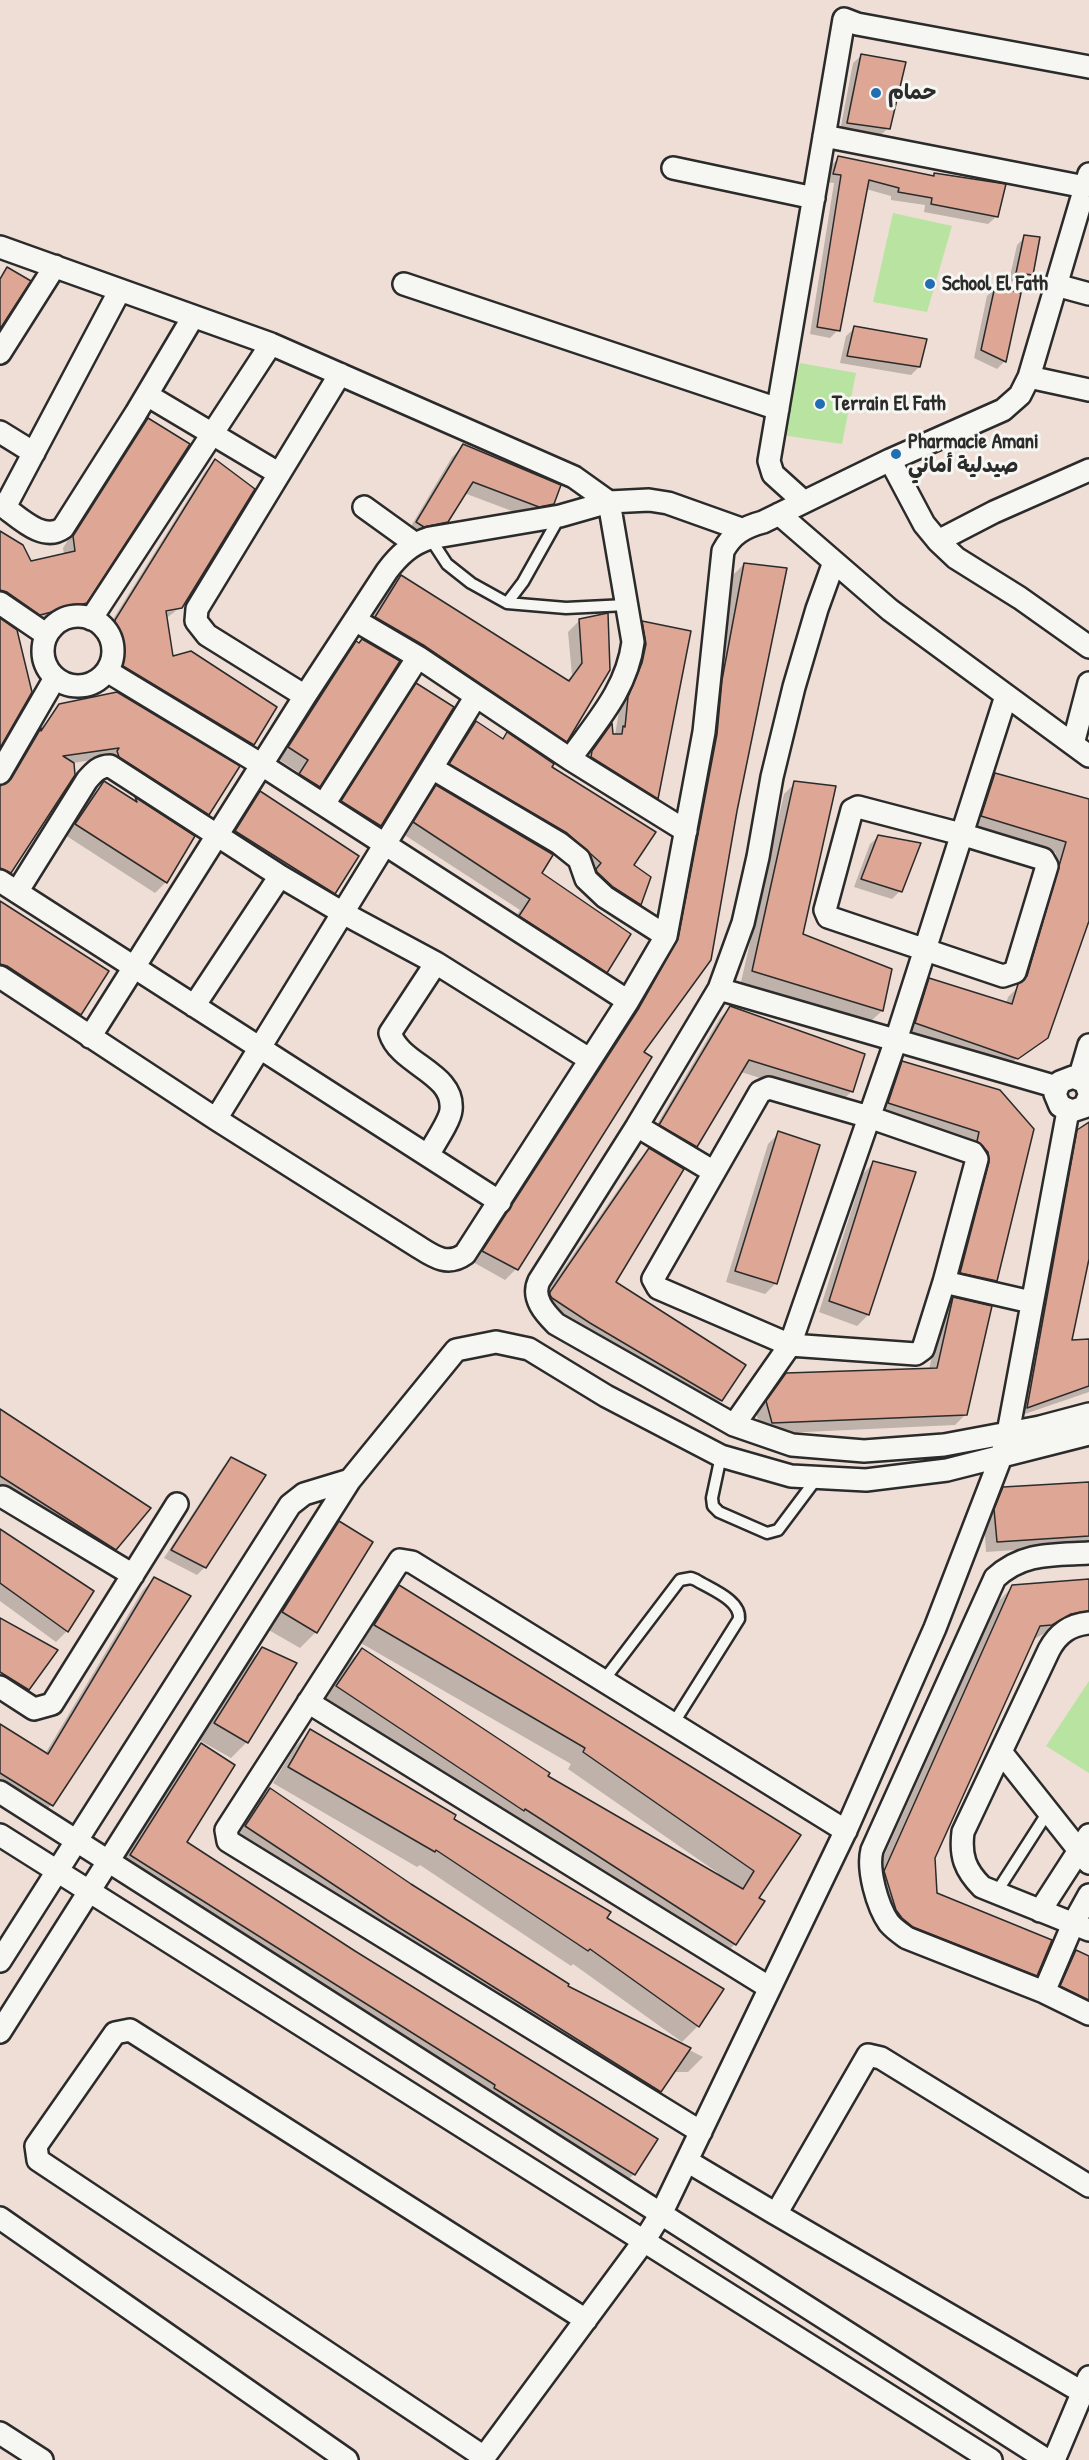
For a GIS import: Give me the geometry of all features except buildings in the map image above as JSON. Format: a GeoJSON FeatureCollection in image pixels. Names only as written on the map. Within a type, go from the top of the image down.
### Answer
{"type":"FeatureCollection","features":[{"type":"Feature","properties":{"kind":"street"},"geometry":{"type":"LineString","coordinates":[[804,502],[770,468],[844,19],[857,24],[1089,67]]}},
{"type":"Feature","properties":{"kind":"street"},"geometry":{"type":"LineString","coordinates":[[0,977],[216,1119],[438,1258],[458,1259],[465,1254],[628,1001],[666,936],[704,732],[723,551],[728,540],[741,529],[779,514],[890,460],[1003,410],[1020,395],[1029,376],[1087,181],[824,136]]}},
{"type":"Feature","properties":{"kind":"street"},"geometry":{"type":"LineString","coordinates":[[673,168],[814,198]]}},
{"type":"Feature","properties":{"kind":"street"},"geometry":{"type":"LineString","coordinates":[[2,251],[55,266],[271,344],[574,477],[609,502],[633,642],[624,679],[570,759]]}},
{"type":"Feature","properties":{"kind":"street"},"geometry":{"type":"LineString","coordinates":[[2,344],[55,266]]}},
{"type":"Feature","properties":{"kind":"street"},"geometry":{"type":"LineString","coordinates":[[404,284],[778,409]]}},
{"type":"Feature","properties":{"kind":"street"},"geometry":{"type":"LineString","coordinates":[[1056,285],[1089,294]]}},
{"type":"Feature","properties":{"kind":"street"},"geometry":{"type":"LineString","coordinates":[[120,290],[34,453],[3,506],[43,532],[50,534],[63,528],[193,317]]}},
{"type":"Feature","properties":{"kind":"street"},"geometry":{"type":"LineString","coordinates":[[91,619],[271,344]]}},
{"type":"Feature","properties":{"kind":"street"},"geometry":{"type":"LineString","coordinates":[[305,696],[207,635],[196,621],[197,609],[340,374]]}},
{"type":"Feature","properties":{"kind":"street"},"geometry":{"type":"LineString","coordinates":[[1029,376],[1089,390]]}},
{"type":"Feature","properties":{"kind":"street"},"geometry":{"type":"LineString","coordinates":[[147,395],[278,473]]}},
{"type":"Feature","properties":{"kind":"street"},"geometry":{"type":"LineString","coordinates":[[0,432],[34,453]]}},
{"type":"Feature","properties":{"kind":"street"},"geometry":{"type":"LineString","coordinates":[[890,460],[924,524],[938,542],[956,558],[1020,597],[1089,647]]}},
{"type":"Feature","properties":{"kind":"street"},"geometry":{"type":"LineString","coordinates":[[938,542],[994,512],[1089,470]]}},
{"type":"Feature","properties":{"kind":"street"},"geometry":{"type":"LineString","coordinates":[[90,1037],[305,696],[397,558],[422,541],[560,516],[609,502],[660,501],[741,529]]}},
{"type":"Feature","properties":{"kind":"street"},"geometry":{"type":"LineString","coordinates":[[364,507],[422,541]]}},
{"type":"Feature","properties":{"kind":"street"},"geometry":{"type":"LineString","coordinates":[[779,514],[890,610],[1081,750],[1089,683]]}},
{"type":"Feature","properties":{"kind":"street"},"geometry":{"type":"LineString","coordinates":[[834,561],[794,687],[772,777],[758,857],[743,923],[719,989],[637,1126],[539,1281],[536,1288],[541,1309],[556,1324],[734,1425],[792,1445],[864,1451],[944,1445],[1089,1414]]}},
{"type":"Feature","properties":{"kind":"street"},"geometry":{"type":"LineString","coordinates":[[0,603],[47,635]]}},
{"type":"Feature","properties":{"kind":"street"},"geometry":{"type":"LineString","coordinates":[[80,616],[91,619],[102,625],[111,637],[114,653],[107,671],[99,680],[85,686],[69,685],[55,678],[44,658],[47,635],[64,619],[80,616]]}},
{"type":"Feature","properties":{"kind":"street"},"geometry":{"type":"LineString","coordinates":[[355,620],[418,657],[570,759],[686,831]]}},
{"type":"Feature","properties":{"kind":"street"},"geometry":{"type":"LineString","coordinates":[[324,804],[418,657]]}},
{"type":"Feature","properties":{"kind":"street"},"geometry":{"type":"LineString","coordinates":[[107,671],[324,804],[628,1001]]}},
{"type":"Feature","properties":{"kind":"street"},"geometry":{"type":"LineString","coordinates":[[0,773],[55,678]]}},
{"type":"Feature","properties":{"kind":"street"},"geometry":{"type":"LineString","coordinates":[[216,1119],[386,846],[476,696]]}},
{"type":"Feature","properties":{"kind":"street"},"geometry":{"type":"LineString","coordinates":[[734,1425],[790,1345],[896,1040],[1006,696]]}},
{"type":"Feature","properties":{"kind":"street"},"geometry":{"type":"LineString","coordinates":[[500,1202],[8,886],[94,771],[102,766],[110,766],[280,876],[436,963],[589,1059]]}},
{"type":"Feature","properties":{"kind":"street"},"geometry":{"type":"LineString","coordinates":[[432,768],[559,843],[579,859],[586,879],[605,897],[666,936]]}},
{"type":"Feature","properties":{"kind":"street"},"geometry":{"type":"LineString","coordinates":[[858,807],[961,834],[1043,860],[1047,866],[1015,972],[1003,976],[828,917],[825,910],[852,810],[858,807]]}},
{"type":"Feature","properties":{"kind":"street"},"geometry":{"type":"LineString","coordinates":[[194,1006],[280,876]]}},
{"type":"Feature","properties":{"kind":"street"},"geometry":{"type":"LineString","coordinates":[[428,1155],[452,1112],[451,1101],[447,1090],[439,1081],[402,1052],[390,1033],[436,963]]}},
{"type":"Feature","properties":{"kind":"street"},"geometry":{"type":"LineString","coordinates":[[719,989],[1057,1087]]}},
{"type":"Feature","properties":{"kind":"street"},"geometry":{"type":"LineString","coordinates":[[1086,1089],[1066,1078],[1057,1087],[1056,1100],[1068,1111],[1084,1107],[1086,1089],[1089,1045]]}},
{"type":"Feature","properties":{"kind":"street"},"geometry":{"type":"LineString","coordinates":[[769,1088],[869,1117],[973,1153],[976,1159],[944,1282],[923,1349],[916,1354],[790,1345],[658,1288],[653,1279],[714,1172],[760,1092],[769,1088]]}},
{"type":"Feature","properties":{"kind":"street"},"geometry":{"type":"LineString","coordinates":[[586,2320],[130,2030],[115,2033],[36,2146],[38,2160],[483,2458],[586,2320],[644,2241],[662,2212],[846,1831],[935,1628],[1008,1433],[1068,1111]]}},
{"type":"Feature","properties":{"kind":"street"},"geometry":{"type":"LineString","coordinates":[[637,1126],[714,1172]]}},
{"type":"Feature","properties":{"kind":"street"},"geometry":{"type":"LineString","coordinates":[[944,1282],[1031,1302]]}},
{"type":"Feature","properties":{"kind":"street"},"geometry":{"type":"LineString","coordinates":[[0,2032],[350,1480],[456,1350],[496,1342],[529,1348],[606,1396],[722,1456],[791,1476],[866,1480],[947,1470],[1089,1434]]}},
{"type":"Feature","properties":{"kind":"street"},"geometry":{"type":"LineString","coordinates":[[0,1961],[290,1505],[304,1494],[350,1480]]}},
{"type":"Feature","properties":{"kind":"street"},"geometry":{"type":"LineString","coordinates":[[3,1497],[133,1575]]}},
{"type":"Feature","properties":{"kind":"street"},"geometry":{"type":"LineString","coordinates":[[0,1687],[34,1709],[52,1704],[177,1504]]}},
{"type":"Feature","properties":{"kind":"street"},"geometry":{"type":"LineString","coordinates":[[1089,1553],[1024,1559],[1008,1566],[995,1578],[886,1818],[870,1859],[872,1878],[883,1909],[888,1921],[896,1931],[907,1938],[1044,1992],[1089,2014]]}},
{"type":"Feature","properties":{"kind":"street"},"geometry":{"type":"LineString","coordinates":[[700,2132],[228,1841],[226,1830],[400,1560],[412,1562],[846,1831]]}},
{"type":"Feature","properties":{"kind":"street"},"geometry":{"type":"LineString","coordinates":[[1081,1927],[982,1887],[971,1876],[964,1863],[961,1848],[963,1832],[1053,1641],[1067,1629],[1089,1623]]}},
{"type":"Feature","properties":{"kind":"street"},"geometry":{"type":"LineString","coordinates":[[308,1702],[770,1988]]}},
{"type":"Feature","properties":{"kind":"street"},"geometry":{"type":"LineString","coordinates":[[1001,1752],[1048,1812],[1086,1849],[1040,1911]]}},
{"type":"Feature","properties":{"kind":"street"},"geometry":{"type":"LineString","coordinates":[[0,1792],[662,2212],[1047,2460]]}},
{"type":"Feature","properties":{"kind":"street"},"geometry":{"type":"LineString","coordinates":[[0,1835],[991,2460]]}},
{"type":"Feature","properties":{"kind":"street"},"geometry":{"type":"LineString","coordinates":[[1044,1992],[1081,1927],[1089,1895]]}},
{"type":"Feature","properties":{"kind":"street"},"geometry":{"type":"LineString","coordinates":[[776,2214],[868,2055],[881,2058],[1089,2186]]}},
{"type":"Feature","properties":{"kind":"street"},"geometry":{"type":"LineString","coordinates":[[687,2161],[776,2214],[1086,2384],[1054,2460]]}},
{"type":"Feature","properties":{"kind":"street"},"geometry":{"type":"LineString","coordinates":[[0,2218],[347,2460]]}},
{"type":"Feature","properties":{"kind":"street"},"geometry":{"type":"LineString","coordinates":[[0,2433],[42,2460]]}},
{"type":"Feature","properties":{"kind":"lane"},"geometry":{"type":"LineString","coordinates":[[507,603],[524,582],[560,516]]}},
{"type":"Feature","properties":{"kind":"lane"},"geometry":{"type":"LineString","coordinates":[[422,541],[471,583],[507,603],[566,608],[627,605]]}},
{"type":"Feature","properties":{"kind":"lane"},"geometry":{"type":"LineString","coordinates":[[722,1456],[712,1498],[713,1506],[719,1512],[767,1533],[778,1530],[817,1478]]}},
{"type":"Feature","properties":{"kind":"lane"},"geometry":{"type":"LineString","coordinates":[[604,1680],[677,1584],[685,1578],[696,1580],[733,1604],[739,1613],[738,1619],[673,1724]]}},
{"type":"Feature","properties":{"kind":"lane"},"geometry":{"type":"LineString","coordinates":[[996,1893],[1048,1812]]}},
{"type":"Feature","properties":{"kind":"green space"},"geometry":{"type":"Polygon","coordinates":[[[893,213],[952,226],[927,312],[873,302],[893,213]]]}},
{"type":"Feature","properties":{"kind":"green space","name":"Terrain El Fath"},"geometry":{"type":"Polygon","coordinates":[[[800,363],[856,373],[842,444],[782,435],[800,363]]]}},
{"type":"Feature","properties":{"kind":"green space"},"geometry":{"type":"Polygon","coordinates":[[[1089,1681],[1089,1773],[1046,1746],[1089,1681]]]}},
{"type":"Feature","properties":{"kind":"place","name":"حمام"},"geometry":{"type":"Point","coordinates":[876,93]}},
{"type":"Feature","properties":{"kind":"place","name":"School El Fath"},"geometry":{"type":"Point","coordinates":[930,284]}},
{"type":"Feature","properties":{"kind":"place","name":"Terrain El Fath"},"geometry":{"type":"Point","coordinates":[820,404]}},
{"type":"Feature","properties":{"kind":"place","name":"Pharmacie Amani صيدلية أماني"},"geometry":{"type":"Point","coordinates":[896,454]}}]}
